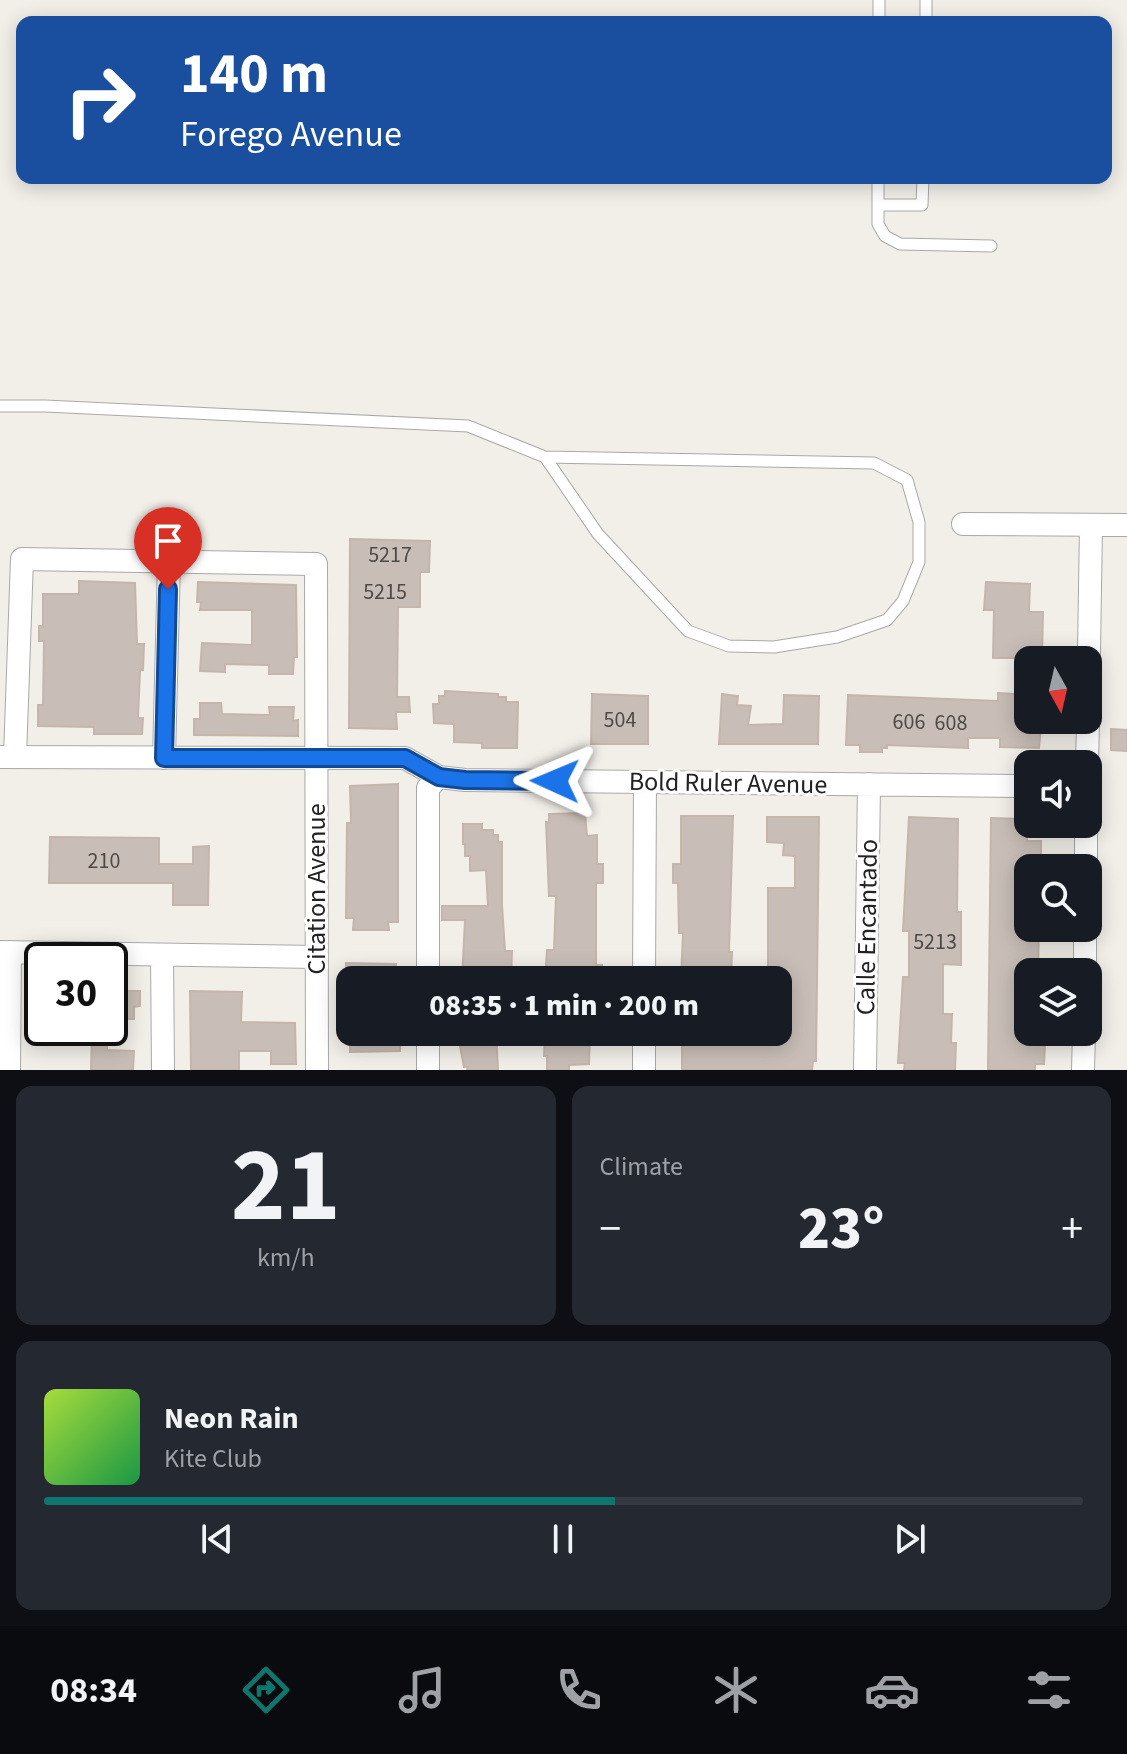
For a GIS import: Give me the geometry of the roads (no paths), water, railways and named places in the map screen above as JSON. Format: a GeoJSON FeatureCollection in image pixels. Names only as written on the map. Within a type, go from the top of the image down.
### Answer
{"type":"FeatureCollection","features":[{"type":"Feature","properties":{"kind":"street"},"geometry":{"type":"LineString","coordinates":[[963,524],[1127,525]]}},
{"type":"Feature","properties":{"kind":"street"},"geometry":{"type":"LineString","coordinates":[[1089,646],[1091,525]]}},
{"type":"Feature","properties":{"kind":"street"},"geometry":{"type":"LineString","coordinates":[[7,757],[22,559],[169,561],[164,758]]}},
{"type":"Feature","properties":{"kind":"street","name":"Citation Avenue"},"geometry":{"type":"LineString","coordinates":[[169,561],[316,564],[317,1070]]}},
{"type":"Feature","properties":{"kind":"street","name":"Bold Ruler Avenue"},"geometry":{"type":"LineString","coordinates":[[7,757],[405,758],[439,777],[465,780],[1014,786]]}},
{"type":"Feature","properties":{"kind":"street"},"geometry":{"type":"LineString","coordinates":[[428,966],[428,788],[439,777]]}},
{"type":"Feature","properties":{"kind":"street"},"geometry":{"type":"LineString","coordinates":[[644,966],[645,782]]}},
{"type":"Feature","properties":{"kind":"street","name":"Calle Encantado"},"geometry":{"type":"LineString","coordinates":[[865,1070],[869,784]]}},
{"type":"Feature","properties":{"kind":"street"},"geometry":{"type":"LineString","coordinates":[[9,1070],[5,952],[316,957]]}},
{"type":"Feature","properties":{"kind":"street"},"geometry":{"type":"LineString","coordinates":[[162,955],[163,1070]]}},
{"type":"Feature","properties":{"kind":"street"},"geometry":{"type":"LineString","coordinates":[[428,1046],[428,1070]]}},
{"type":"Feature","properties":{"kind":"street"},"geometry":{"type":"LineString","coordinates":[[644,1046],[644,1070]]}},
{"type":"Feature","properties":{"kind":"street"},"geometry":{"type":"LineString","coordinates":[[1083,1070],[1084,1046]]}},
{"type":"Feature","properties":{"kind":"lane"},"geometry":{"type":"LineString","coordinates":[[878,184],[878,224],[885,236],[900,244],[991,246]]}},
{"type":"Feature","properties":{"kind":"lane"},"geometry":{"type":"LineString","coordinates":[[878,205],[922,205],[923,184]]}},
{"type":"Feature","properties":{"kind":"lane"},"geometry":{"type":"LineString","coordinates":[[0,406],[61,406],[468,426],[545,457],[874,463],[907,480],[919,522],[919,562],[903,601],[887,620],[837,637],[774,647],[729,646],[688,631],[598,534],[545,457]]}}]}
